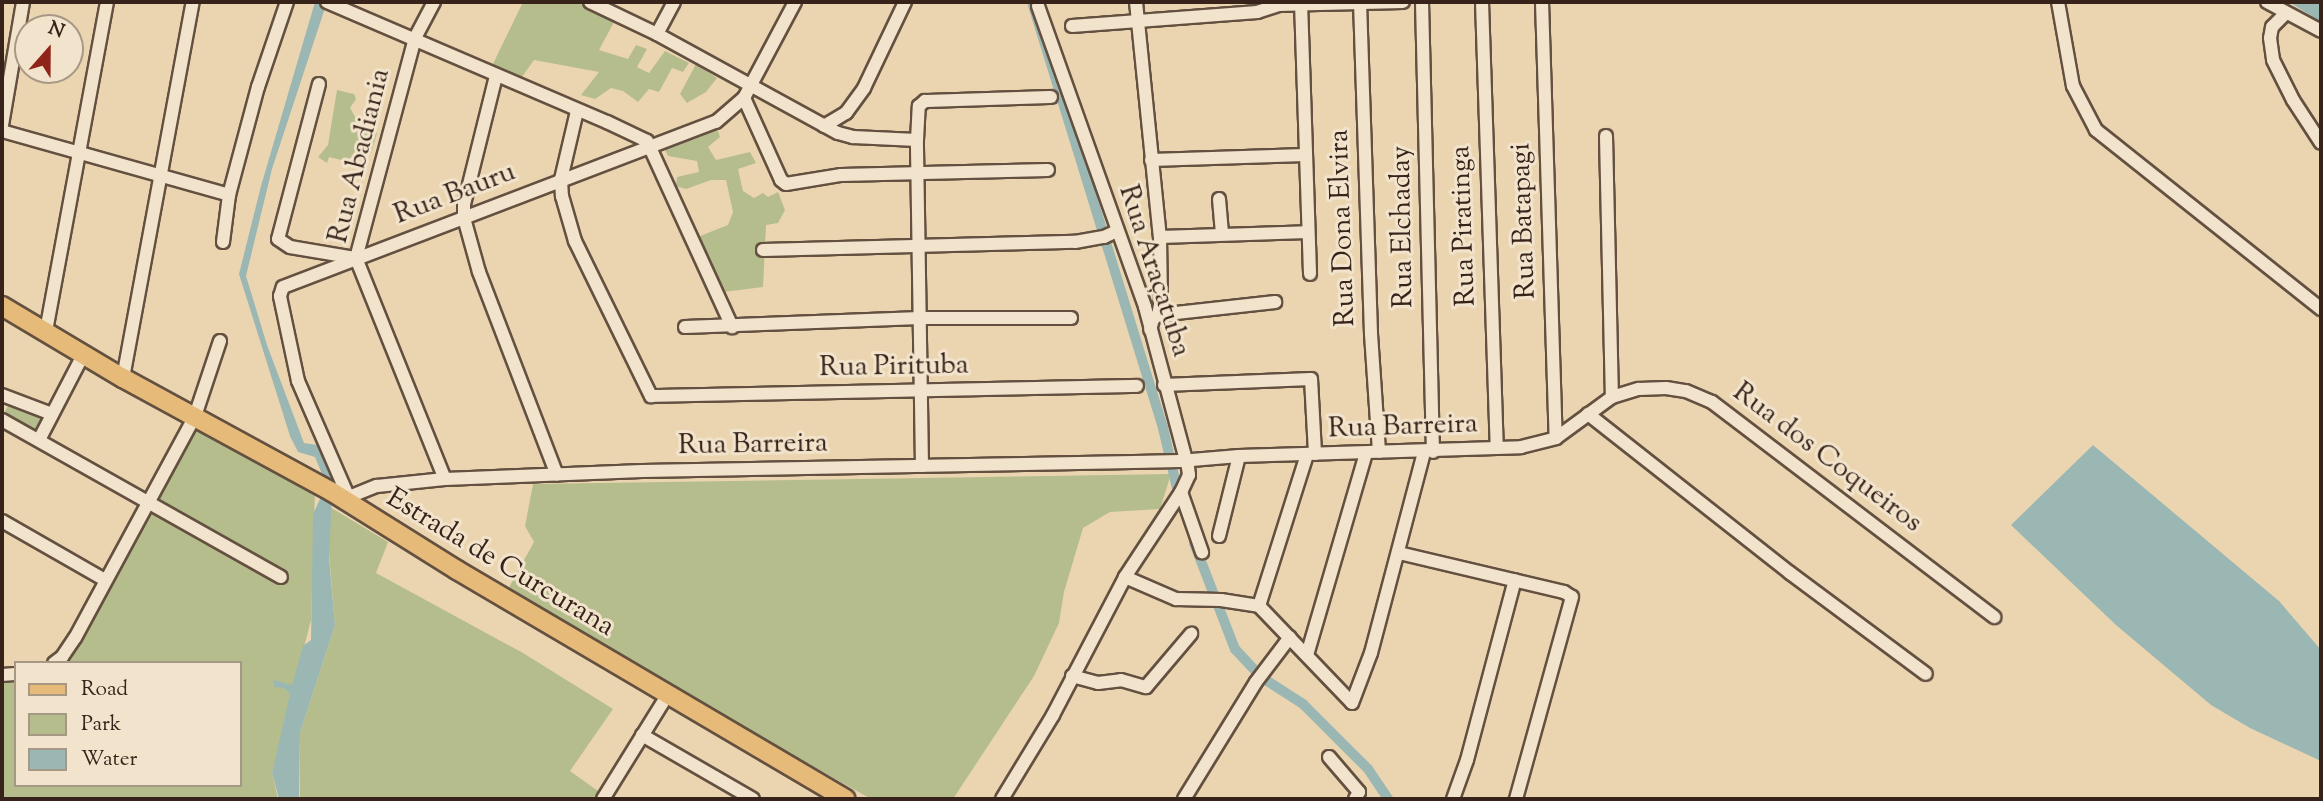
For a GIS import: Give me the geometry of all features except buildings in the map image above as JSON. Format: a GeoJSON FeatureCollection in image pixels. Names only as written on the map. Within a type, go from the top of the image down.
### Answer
{"type":"FeatureCollection","features":[{"type":"Feature","properties":{"kind":"main road","name":"Estrada de Curcurana"},"geometry":{"type":"LineString","coordinates":[[2,306],[123,378],[341,495],[846,799]]}},
{"type":"Feature","properties":{"kind":"street"},"geometry":{"type":"LineString","coordinates":[[2,125],[23,2]]}},
{"type":"Feature","properties":{"kind":"street"},"geometry":{"type":"LineString","coordinates":[[46,331],[107,2]]}},
{"type":"Feature","properties":{"kind":"street"},"geometry":{"type":"LineString","coordinates":[[123,378],[193,2]]}},
{"type":"Feature","properties":{"kind":"street"},"geometry":{"type":"LineString","coordinates":[[223,242],[229,195],[258,87],[286,2]]}},
{"type":"Feature","properties":{"kind":"street"},"geometry":{"type":"LineString","coordinates":[[327,2],[639,136],[651,148],[732,327]]}},
{"type":"Feature","properties":{"kind":"street","name":"Rua Abadiania"},"geometry":{"type":"LineString","coordinates":[[434,2],[415,38],[356,258],[445,479]]}},
{"type":"Feature","properties":{"kind":"street"},"geometry":{"type":"LineString","coordinates":[[590,2],[657,34],[747,93],[824,126],[853,137],[917,140]]}},
{"type":"Feature","properties":{"kind":"street"},"geometry":{"type":"LineString","coordinates":[[657,34],[674,2]]}},
{"type":"Feature","properties":{"kind":"street","name":"Rua Bauru"},"geometry":{"type":"LineString","coordinates":[[341,495],[298,381],[280,296],[287,284],[716,122],[747,93],[795,2]]}},
{"type":"Feature","properties":{"kind":"street"},"geometry":{"type":"LineString","coordinates":[[824,126],[846,113],[864,88],[905,2]]}},
{"type":"Feature","properties":{"kind":"street"},"geometry":{"type":"LineString","coordinates":[[1136,2],[1160,237],[1158,315]]}},
{"type":"Feature","properties":{"kind":"street"},"geometry":{"type":"LineString","coordinates":[[1072,26],[1257,12],[1278,5],[1403,2]]}},
{"type":"Feature","properties":{"kind":"street","name":"Rua Elchaday"},"geometry":{"type":"LineString","coordinates":[[1307,655],[1352,704],[1429,452],[1422,2]]}},
{"type":"Feature","properties":{"kind":"street","name":"Rua Piratinga"},"geometry":{"type":"LineString","coordinates":[[1482,2],[1497,448]]}},
{"type":"Feature","properties":{"kind":"street","name":"Rua Batapagi"},"geometry":{"type":"LineString","coordinates":[[1542,2],[1556,438]]}},
{"type":"Feature","properties":{"kind":"street"},"geometry":{"type":"LineString","coordinates":[[2058,2],[2073,86],[2096,130],[2321,309]]}},
{"type":"Feature","properties":{"kind":"street"},"geometry":{"type":"LineString","coordinates":[[2267,2],[2321,31]]}},
{"type":"Feature","properties":{"kind":"street","name":"Rua Dona Elvira"},"geometry":{"type":"LineString","coordinates":[[1360,3],[1371,334],[1372,453]]}},
{"type":"Feature","properties":{"kind":"street"},"geometry":{"type":"LineString","coordinates":[[1301,4],[1310,274]]}},
{"type":"Feature","properties":{"kind":"street","name":"Rua Araçatuba"},"geometry":{"type":"LineString","coordinates":[[1038,6],[1139,290],[1183,461],[1189,475],[1181,492],[1202,552]]}},
{"type":"Feature","properties":{"kind":"street"},"geometry":{"type":"LineString","coordinates":[[2285,13],[2272,27],[2270,38],[2273,60],[2293,100],[2321,143]]}},
{"type":"Feature","properties":{"kind":"street"},"geometry":{"type":"LineString","coordinates":[[496,76],[466,194],[464,218],[479,272],[557,475]]}},
{"type":"Feature","properties":{"kind":"street"},"geometry":{"type":"LineString","coordinates":[[319,84],[278,239],[290,247],[356,258]]}},
{"type":"Feature","properties":{"kind":"street"},"geometry":{"type":"LineString","coordinates":[[747,93],[783,183],[793,184],[825,176],[1048,170]]}},
{"type":"Feature","properties":{"kind":"street"},"geometry":{"type":"LineString","coordinates":[[922,466],[923,391],[917,172],[919,106],[925,101],[1051,97]]}},
{"type":"Feature","properties":{"kind":"street"},"geometry":{"type":"LineString","coordinates":[[561,179],[577,111]]}},
{"type":"Feature","properties":{"kind":"street"},"geometry":{"type":"LineString","coordinates":[[2,131],[229,195]]}},
{"type":"Feature","properties":{"kind":"street"},"geometry":{"type":"LineString","coordinates":[[1606,136],[1612,397]]}},
{"type":"Feature","properties":{"kind":"street"},"geometry":{"type":"LineString","coordinates":[[1151,160],[1305,155]]}},
{"type":"Feature","properties":{"kind":"street","name":"Rua Pirituba"},"geometry":{"type":"LineString","coordinates":[[561,179],[562,196],[575,241],[651,396],[1137,386]]}},
{"type":"Feature","properties":{"kind":"street"},"geometry":{"type":"LineString","coordinates":[[1219,199],[1222,234]]}},
{"type":"Feature","properties":{"kind":"street"},"geometry":{"type":"LineString","coordinates":[[763,250],[1074,242],[1104,237],[1117,231]]}},
{"type":"Feature","properties":{"kind":"street"},"geometry":{"type":"LineString","coordinates":[[1160,237],[1307,232]]}},
{"type":"Feature","properties":{"kind":"street"},"geometry":{"type":"LineString","coordinates":[[1150,331],[1153,319],[1158,315],[1275,302]]}},
{"type":"Feature","properties":{"kind":"street"},"geometry":{"type":"LineString","coordinates":[[685,327],[920,318],[1071,318]]}},
{"type":"Feature","properties":{"kind":"street"},"geometry":{"type":"LineString","coordinates":[[56,661],[68,649],[195,416],[220,341]]}},
{"type":"Feature","properties":{"kind":"street"},"geometry":{"type":"LineString","coordinates":[[39,440],[83,355]]}},
{"type":"Feature","properties":{"kind":"street"},"geometry":{"type":"LineString","coordinates":[[1164,385],[1311,379],[1311,455],[1259,606]]}},
{"type":"Feature","properties":{"kind":"street","name":"Rua dos Coqueiros"},"geometry":{"type":"LineString","coordinates":[[1612,397],[1639,388],[1666,388],[1686,391],[1712,402],[1994,617]]}},
{"type":"Feature","properties":{"kind":"street"},"geometry":{"type":"LineString","coordinates":[[3,397],[52,414]]}},
{"type":"Feature","properties":{"kind":"street","name":"Rua Barreira"},"geometry":{"type":"LineString","coordinates":[[341,495],[377,486],[445,479],[1165,462],[1239,456],[1429,452],[1538,445],[1556,438],[1612,397]]}},
{"type":"Feature","properties":{"kind":"street"},"geometry":{"type":"LineString","coordinates":[[1588,414],[1790,573],[1926,674]]}},
{"type":"Feature","properties":{"kind":"street"},"geometry":{"type":"LineString","coordinates":[[2,421],[281,577]]}},
{"type":"Feature","properties":{"kind":"street"},"geometry":{"type":"LineString","coordinates":[[1125,577],[1176,599],[1222,600],[1259,606],[1307,655],[1372,453]]}},
{"type":"Feature","properties":{"kind":"street"},"geometry":{"type":"LineString","coordinates":[[1219,536],[1239,456]]}},
{"type":"Feature","properties":{"kind":"street"},"geometry":{"type":"LineString","coordinates":[[1002,799],[1125,577],[1181,492]]}},
{"type":"Feature","properties":{"kind":"street"},"geometry":{"type":"LineString","coordinates":[[2,521],[106,580]]}},
{"type":"Feature","properties":{"kind":"street"},"geometry":{"type":"LineString","coordinates":[[1399,553],[1564,592],[1572,597],[1516,799]]}},
{"type":"Feature","properties":{"kind":"street"},"geometry":{"type":"LineString","coordinates":[[1453,799],[1467,760],[1515,580]]}},
{"type":"Feature","properties":{"kind":"street"},"geometry":{"type":"LineString","coordinates":[[1072,676],[1098,683],[1121,680],[1146,687],[1191,634]]}},
{"type":"Feature","properties":{"kind":"street"},"geometry":{"type":"LineString","coordinates":[[1184,799],[1256,682],[1290,637]]}},
{"type":"Feature","properties":{"kind":"street"},"geometry":{"type":"LineString","coordinates":[[607,798],[668,694]]}},
{"type":"Feature","properties":{"kind":"street"},"geometry":{"type":"LineString","coordinates":[[642,735],[753,799]]}},
{"type":"Feature","properties":{"kind":"street"},"geometry":{"type":"LineString","coordinates":[[1329,757],[1359,792],[1354,799]]}},
{"type":"Feature","properties":{"kind":"green space"},"geometry":{"type":"Polygon","coordinates":[[[523,2],[577,2],[614,22],[599,50],[628,59],[636,45],[647,49],[637,67],[649,73],[665,51],[689,63],[683,72],[672,68],[659,92],[649,89],[638,102],[623,91],[611,88],[595,99],[581,95],[599,72],[534,60],[519,81],[490,70],[523,2]]]}},
{"type":"Feature","properties":{"kind":"green space"},"geometry":{"type":"Polygon","coordinates":[[[696,64],[717,78],[706,92],[687,103],[680,94],[696,64]]]}},
{"type":"Feature","properties":{"kind":"green space"},"geometry":{"type":"Polygon","coordinates":[[[337,90],[354,94],[356,99],[350,108],[361,127],[377,133],[371,154],[358,146],[352,157],[345,161],[329,157],[327,163],[318,157],[328,145],[337,90]]]}},
{"type":"Feature","properties":{"kind":"green space"},"geometry":{"type":"Polygon","coordinates":[[[716,125],[720,137],[708,147],[716,160],[750,152],[756,163],[738,169],[743,191],[754,198],[763,193],[768,197],[778,192],[785,210],[778,223],[766,225],[763,287],[723,292],[705,259],[700,236],[728,225],[733,212],[726,180],[711,180],[686,189],[676,186],[677,177],[699,172],[697,161],[668,156],[664,148],[716,125]]]}},
{"type":"Feature","properties":{"kind":"green space"},"geometry":{"type":"Polygon","coordinates":[[[9,404],[42,417],[35,431],[3,415],[9,404]]]}},
{"type":"Feature","properties":{"kind":"green space"},"geometry":{"type":"Polygon","coordinates":[[[191,422],[315,489],[311,620],[272,773],[278,799],[2,799],[2,679],[14,682],[14,787],[242,787],[242,661],[59,661],[191,422]]]}},
{"type":"Feature","properties":{"kind":"green space"},"geometry":{"type":"Polygon","coordinates":[[[1171,474],[1160,509],[1110,512],[1083,528],[1064,592],[1059,623],[1034,676],[953,799],[871,799],[506,593],[534,542],[525,526],[533,484],[1171,474]]]}},
{"type":"Feature","properties":{"kind":"green space"},"geometry":{"type":"Polygon","coordinates":[[[325,504],[388,542],[376,573],[523,653],[613,709],[570,771],[605,796],[603,799],[300,799],[300,733],[335,625],[325,504]]]}},
{"type":"Feature","properties":{"kind":"water"},"geometry":{"type":"Polygon","coordinates":[[[315,2],[327,2],[272,169],[246,276],[267,345],[304,443],[317,445],[328,457],[333,476],[329,557],[335,625],[300,733],[299,799],[279,799],[272,773],[290,694],[284,688],[274,687],[274,680],[292,685],[303,646],[311,640],[313,514],[320,499],[322,474],[315,457],[298,452],[290,436],[239,274],[261,186],[315,2]]]}},
{"type":"Feature","properties":{"kind":"water"},"geometry":{"type":"Polygon","coordinates":[[[2290,2],[2321,2],[2321,22],[2297,7],[2290,2]]]}},
{"type":"Feature","properties":{"kind":"water"},"geometry":{"type":"Polygon","coordinates":[[[2093,445],[2279,601],[2321,650],[2321,761],[2250,728],[2211,705],[2116,625],[2011,525],[2093,445]]]}},
{"type":"Feature","properties":{"kind":"waterway"},"geometry":{"type":"LineString","coordinates":[[1032,2],[1163,428],[1180,501]]}},
{"type":"Feature","properties":{"kind":"waterway"},"geometry":{"type":"LineString","coordinates":[[1194,543],[1235,649],[1261,677],[1303,704],[1368,769],[1388,799]]}}]}
